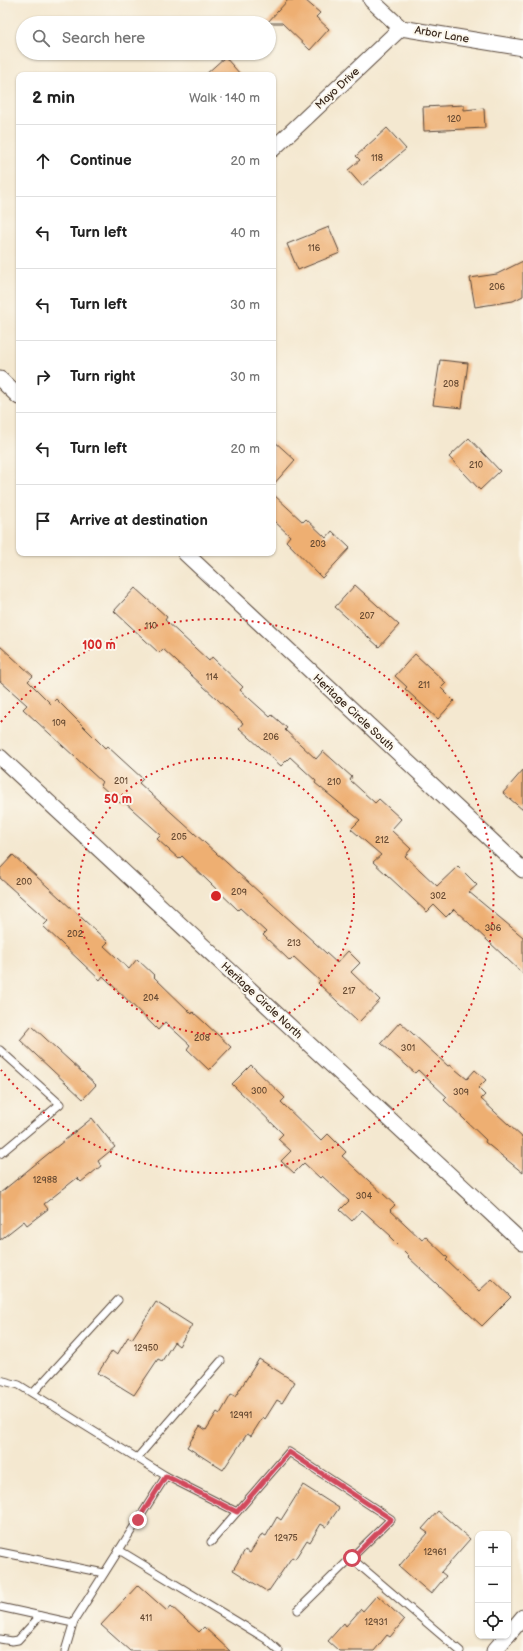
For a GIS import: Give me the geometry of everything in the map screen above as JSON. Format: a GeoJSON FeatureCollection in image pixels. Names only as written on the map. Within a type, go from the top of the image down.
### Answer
{"type":"FeatureCollection","features":[{"type":"Feature","properties":{"kind":"street","name":"Arbor Lane"},"geometry":{"type":"LineString","coordinates":[[371,0],[401,28],[523,48]]}},
{"type":"Feature","properties":{"kind":"street","name":"Mayo Drive"},"geometry":{"type":"LineString","coordinates":[[276,146],[401,28]]}},
{"type":"Feature","properties":{"kind":"street"},"geometry":{"type":"LineString","coordinates":[[0,379],[16,394]]}},
{"type":"Feature","properties":{"kind":"street","name":"Heritage Circle South"},"geometry":{"type":"LineString","coordinates":[[188,556],[523,870]]}},
{"type":"Feature","properties":{"kind":"street","name":"Heritage Circle North"},"geometry":{"type":"LineString","coordinates":[[0,757],[523,1243]]}},
{"type":"Feature","properties":{"kind":"street"},"geometry":{"type":"LineString","coordinates":[[511,1632],[523,1617]]}},
{"type":"Feature","properties":{"kind":"street"},"geometry":{"type":"LineString","coordinates":[[494,1651],[505,1639]]}},
{"type":"Feature","properties":{"kind":"lane"},"geometry":{"type":"LineString","coordinates":[[0,1050],[60,1104],[0,1154]]}},
{"type":"Feature","properties":{"kind":"lane"},"geometry":{"type":"LineString","coordinates":[[33,1393],[118,1300]]}},
{"type":"Feature","properties":{"kind":"lane"},"geometry":{"type":"LineString","coordinates":[[137,1458],[221,1361]]}},
{"type":"Feature","properties":{"kind":"lane"},"geometry":{"type":"LineString","coordinates":[[0,1380],[19,1385],[166,1476],[237,1512]]}},
{"type":"Feature","properties":{"kind":"lane"},"geometry":{"type":"LineString","coordinates":[[211,1542],[289,1452],[391,1519],[298,1610]]}},
{"type":"Feature","properties":{"kind":"lane"},"geometry":{"type":"LineString","coordinates":[[65,1651],[73,1623],[166,1476]]}},
{"type":"Feature","properties":{"kind":"lane"},"geometry":{"type":"LineString","coordinates":[[119,1550],[266,1640],[279,1651]]}},
{"type":"Feature","properties":{"kind":"lane"},"geometry":{"type":"LineString","coordinates":[[0,1552],[104,1574]]}},
{"type":"Feature","properties":{"kind":"lane"},"geometry":{"type":"LineString","coordinates":[[352,1558],[460,1651]]}},
{"type":"Feature","properties":{"kind":"lane"},"geometry":{"type":"LineString","coordinates":[[0,1607],[73,1623]]}},
{"type":"Feature","properties":{"kind":"lane"},"geometry":{"type":"LineString","coordinates":[[0,1639],[12,1641],[18,1640],[40,1616]]}},
{"type":"Feature","properties":{"kind":"building"},"geometry":{"type":"Polygon","coordinates":[[[288,0],[305,0],[320,13],[316,17],[329,29],[310,50],[282,23],[276,23],[276,16],[273,16],[288,0]]]}},
{"type":"Feature","properties":{"kind":"building"},"geometry":{"type":"Polygon","coordinates":[[[222,60],[228,60],[238,72],[208,72],[222,60]]]}},
{"type":"Feature","properties":{"kind":"building"},"geometry":{"type":"Polygon","coordinates":[[[464,105],[464,110],[484,108],[485,128],[424,131],[423,107],[464,105]]]}},
{"type":"Feature","properties":{"kind":"building"},"geometry":{"type":"Polygon","coordinates":[[[387,128],[406,149],[362,186],[348,170],[360,160],[356,156],[387,128]]]}},
{"type":"Feature","properties":{"kind":"building"},"geometry":{"type":"Polygon","coordinates":[[[329,227],[340,253],[298,270],[287,244],[329,227]]]}},
{"type":"Feature","properties":{"kind":"building"},"geometry":{"type":"Polygon","coordinates":[[[523,261],[523,296],[513,301],[475,307],[470,278],[497,274],[523,261]]]}},
{"type":"Feature","properties":{"kind":"building"},"geometry":{"type":"Polygon","coordinates":[[[440,360],[468,363],[462,408],[433,405],[440,360]]]}},
{"type":"Feature","properties":{"kind":"building"},"geometry":{"type":"Polygon","coordinates":[[[469,438],[500,471],[480,490],[449,457],[469,438]]]}},
{"type":"Feature","properties":{"kind":"building"},"geometry":{"type":"Polygon","coordinates":[[[276,443],[295,460],[276,482],[276,443]]]}},
{"type":"Feature","properties":{"kind":"building"},"geometry":{"type":"Polygon","coordinates":[[[276,497],[303,522],[306,519],[326,538],[332,531],[350,548],[322,578],[286,541],[290,536],[276,523],[276,497]]]}},
{"type":"Feature","properties":{"kind":"building"},"geometry":{"type":"Polygon","coordinates":[[[355,585],[399,625],[379,647],[335,607],[355,585]]]}},
{"type":"Feature","properties":{"kind":"building"},"geometry":{"type":"Polygon","coordinates":[[[135,588],[167,617],[165,620],[209,661],[212,657],[243,687],[240,690],[270,717],[272,715],[287,728],[285,730],[316,759],[323,751],[352,777],[350,780],[375,803],[379,799],[401,819],[391,830],[411,849],[405,856],[437,886],[458,866],[477,885],[469,892],[523,937],[523,974],[454,909],[446,917],[434,905],[427,912],[373,862],[381,855],[351,829],[360,820],[315,783],[316,781],[290,757],[281,766],[239,728],[243,723],[163,649],[159,653],[114,611],[135,588]]]}},
{"type":"Feature","properties":{"kind":"building"},"geometry":{"type":"Polygon","coordinates":[[[0,646],[33,676],[28,681],[51,704],[56,699],[105,748],[107,746],[143,779],[139,783],[337,963],[348,951],[360,963],[351,972],[380,1000],[359,1022],[318,983],[320,981],[294,957],[290,961],[263,935],[266,932],[240,908],[238,910],[182,856],[179,859],[157,839],[161,835],[123,801],[120,803],[100,785],[102,782],[23,709],[27,705],[0,681],[0,646]]]}},
{"type":"Feature","properties":{"kind":"building"},"geometry":{"type":"Polygon","coordinates":[[[415,654],[446,683],[441,688],[454,701],[438,719],[405,689],[407,687],[395,676],[415,654]]]}},
{"type":"Feature","properties":{"kind":"building"},"geometry":{"type":"Polygon","coordinates":[[[523,770],[523,810],[503,793],[523,770]]]}},
{"type":"Feature","properties":{"kind":"building"},"geometry":{"type":"Polygon","coordinates":[[[13,855],[108,942],[104,946],[129,969],[137,959],[192,1014],[193,1012],[231,1047],[209,1070],[187,1049],[190,1045],[165,1022],[158,1030],[103,976],[100,980],[43,926],[48,921],[0,878],[0,869],[13,855]]]}},
{"type":"Feature","properties":{"kind":"building"},"geometry":{"type":"Polygon","coordinates":[[[400,1022],[448,1066],[450,1065],[467,1079],[475,1070],[486,1080],[478,1088],[485,1095],[481,1099],[523,1138],[523,1173],[485,1142],[486,1140],[444,1100],[447,1097],[418,1070],[415,1073],[381,1043],[400,1022]]]}},
{"type":"Feature","properties":{"kind":"building"},"geometry":{"type":"Polygon","coordinates":[[[32,1026],[96,1085],[83,1099],[20,1040],[32,1026]]]}},
{"type":"Feature","properties":{"kind":"building"},"geometry":{"type":"Polygon","coordinates":[[[251,1065],[285,1098],[281,1102],[321,1141],[328,1134],[346,1152],[342,1156],[395,1205],[390,1210],[422,1240],[425,1236],[448,1258],[446,1260],[479,1291],[492,1279],[511,1297],[482,1326],[408,1257],[409,1256],[390,1237],[391,1236],[362,1210],[352,1221],[340,1210],[349,1201],[322,1176],[320,1178],[304,1163],[294,1173],[281,1161],[291,1151],[278,1139],[283,1134],[232,1084],[251,1065]]]}},
{"type":"Feature","properties":{"kind":"building"},"geometry":{"type":"Polygon","coordinates":[[[92,1118],[115,1147],[98,1161],[101,1166],[81,1182],[77,1178],[44,1204],[48,1209],[27,1225],[24,1221],[0,1240],[0,1193],[92,1118]]]}},
{"type":"Feature","properties":{"kind":"building"},"geometry":{"type":"Polygon","coordinates":[[[156,1302],[192,1325],[179,1346],[174,1342],[162,1361],[158,1359],[134,1395],[98,1373],[112,1351],[117,1355],[128,1337],[132,1339],[156,1302]]]}},
{"type":"Feature","properties":{"kind":"building"},"geometry":{"type":"Polygon","coordinates":[[[259,1359],[295,1382],[282,1403],[277,1400],[265,1419],[263,1417],[251,1436],[247,1434],[223,1470],[187,1447],[200,1426],[206,1430],[217,1412],[220,1414],[231,1395],[235,1397],[259,1359]]]}},
{"type":"Feature","properties":{"kind":"building"},"geometry":{"type":"Polygon","coordinates":[[[303,1485],[339,1508],[326,1527],[321,1524],[310,1542],[307,1540],[295,1559],[292,1557],[268,1592],[233,1570],[245,1550],[250,1553],[262,1534],[266,1536],[277,1517],[281,1520],[303,1485]]]}},
{"type":"Feature","properties":{"kind":"building"},"geometry":{"type":"Polygon","coordinates":[[[438,1511],[470,1539],[441,1572],[446,1576],[431,1594],[399,1566],[428,1533],[422,1529],[438,1511]]]}},
{"type":"Feature","properties":{"kind":"building"},"geometry":{"type":"Polygon","coordinates":[[[138,1585],[167,1611],[171,1606],[199,1632],[204,1627],[230,1651],[130,1651],[101,1625],[138,1585]]]}},
{"type":"Feature","properties":{"kind":"building"},"geometry":{"type":"Polygon","coordinates":[[[377,1595],[404,1620],[390,1637],[387,1635],[374,1651],[339,1651],[328,1641],[344,1623],[346,1626],[361,1609],[363,1611],[377,1595]]]}},
{"type":"Feature","properties":{"kind":"route"},"geometry":{"type":"LineString","coordinates":[[138,1520],[166,1476],[237,1512],[289,1452],[391,1519],[352,1558]]}}]}
